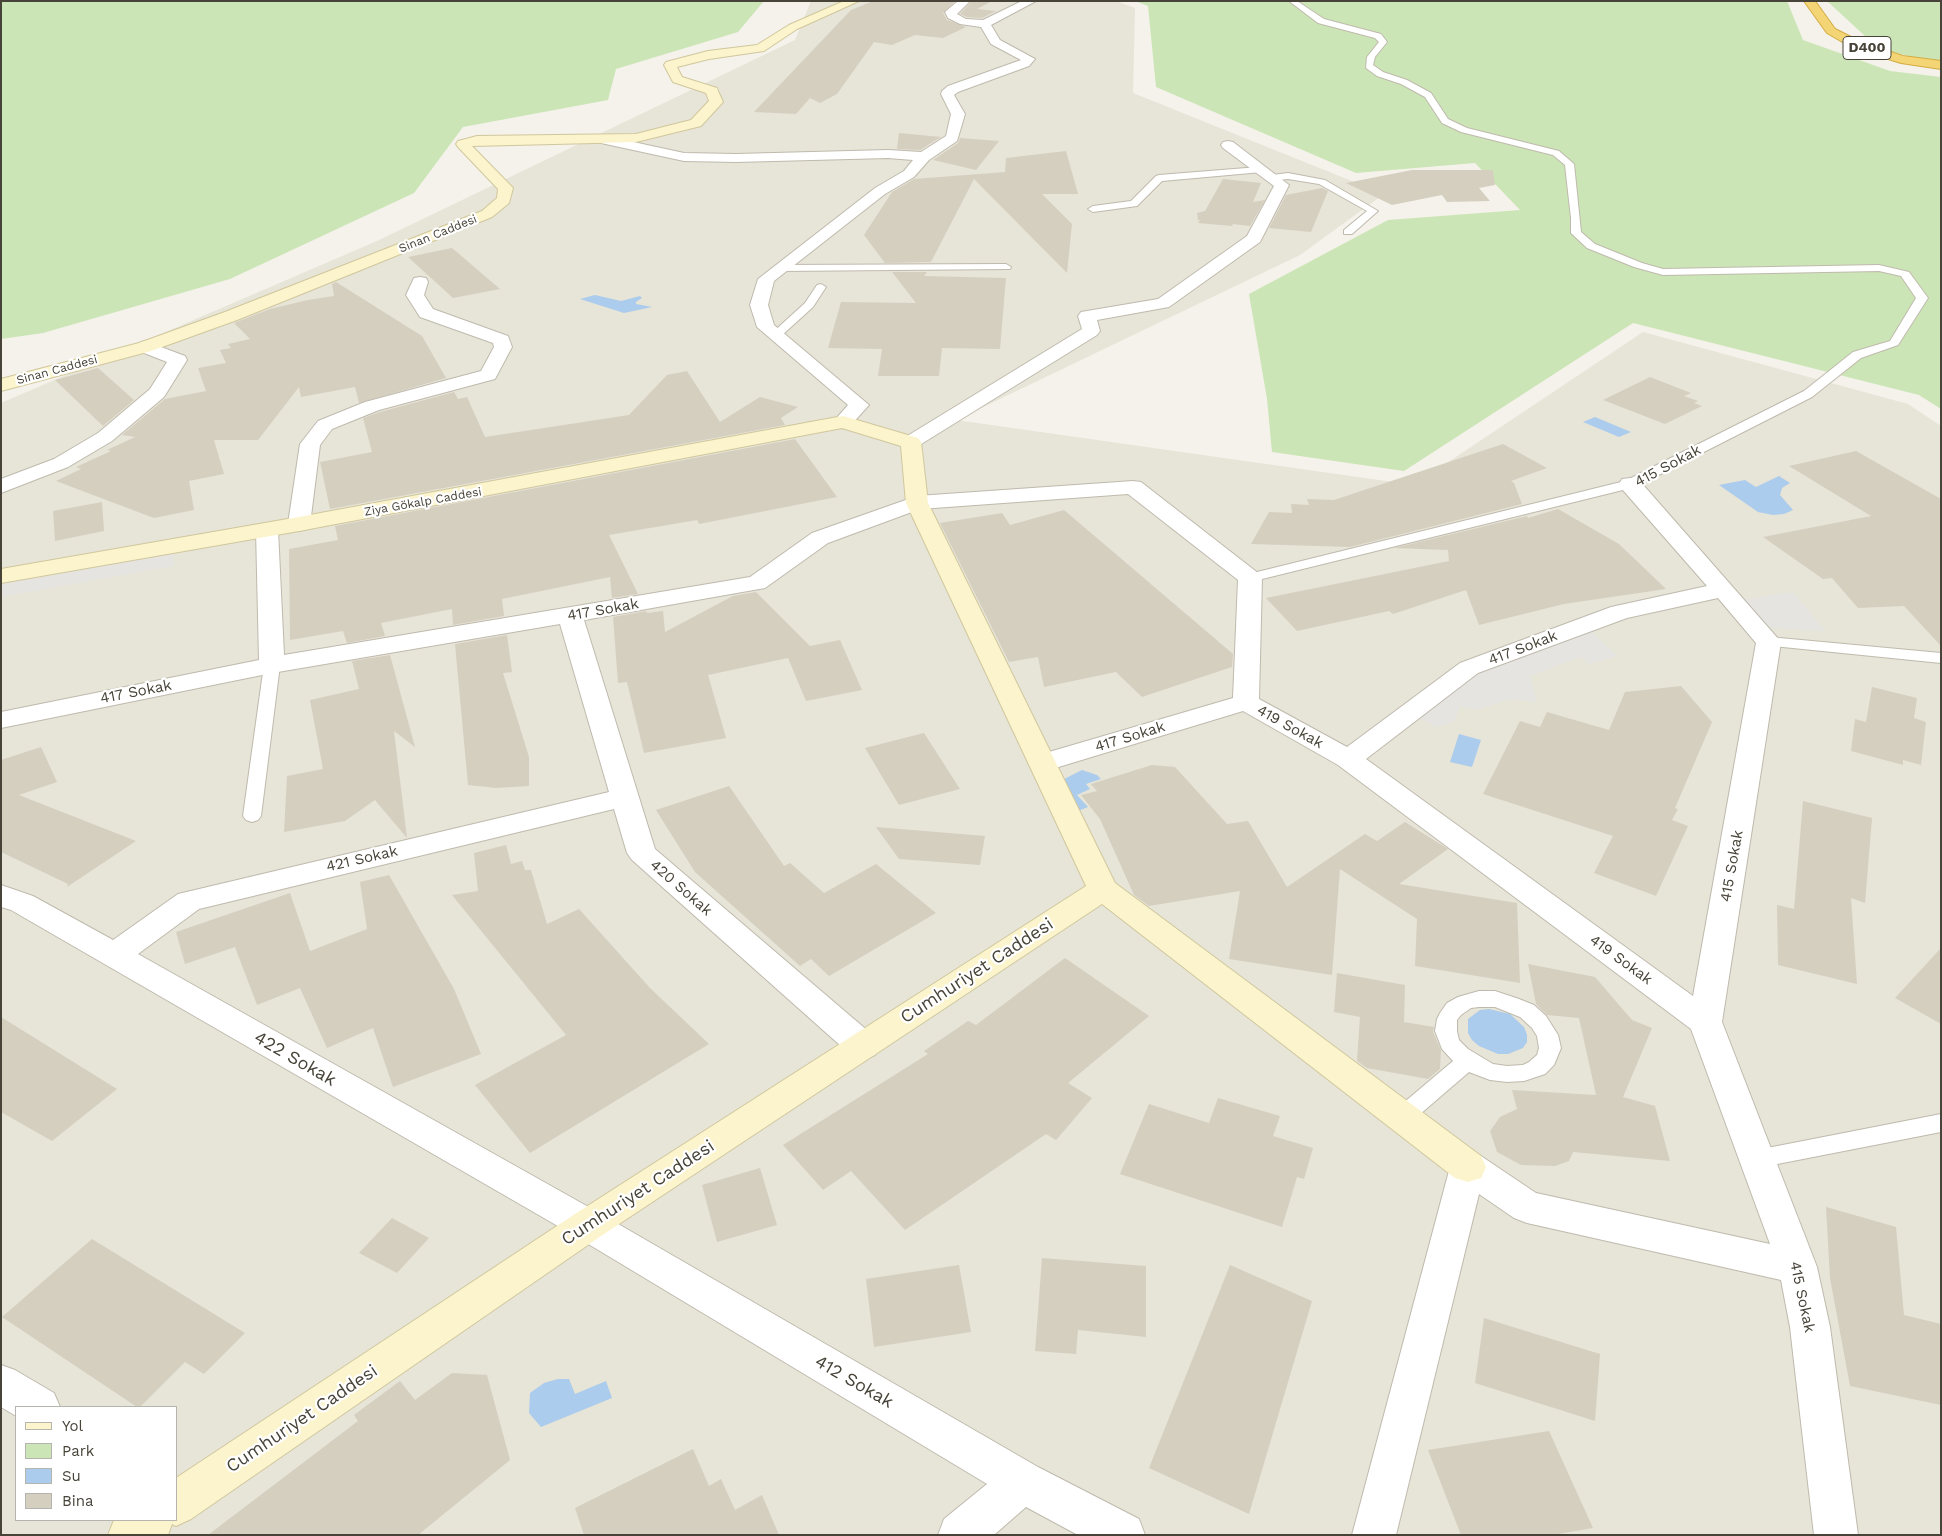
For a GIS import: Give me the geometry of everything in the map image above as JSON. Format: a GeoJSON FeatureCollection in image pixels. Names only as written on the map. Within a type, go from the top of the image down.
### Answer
{"type":"FeatureCollection","features":[{"type":"Feature","properties":{"kind":"highway","name":"D400"},"geometry":{"type":"LineString","coordinates":[[1809,1],[1831,31],[1857,45],[1901,59],[1941,65]]}},
{"type":"Feature","properties":{"kind":"street","name":"Sinan Caddesi"},"geometry":{"type":"LineString","coordinates":[[1,385],[145,346],[231,316],[487,214],[504,200],[506,188],[463,144],[477,140],[636,138],[696,122],[716,102],[712,92],[676,78],[670,66],[708,55],[760,48],[793,27],[854,1]]}},
{"type":"Feature","properties":{"kind":"street"},"geometry":{"type":"LineString","coordinates":[[965,1],[950,12],[952,16],[964,22],[985,24],[1032,1]]}},
{"type":"Feature","properties":{"kind":"street"},"geometry":{"type":"LineString","coordinates":[[985,24],[995,42],[1028,59],[1026,63],[961,86],[947,94],[958,114],[952,138],[924,158],[909,174],[880,191],[766,279],[759,304],[766,327],[858,405],[843,422],[911,442],[1091,331],[1087,316],[1163,303],[1254,239],[1282,185],[1228,145]]}},
{"type":"Feature","properties":{"kind":"street"},"geometry":{"type":"LineString","coordinates":[[601,139],[684,157],[736,158],[888,154],[924,158]]}},
{"type":"Feature","properties":{"kind":"street"},"geometry":{"type":"LineString","coordinates":[[299,524],[310,444],[325,425],[372,406],[488,375],[503,347],[502,340],[426,313],[416,295],[420,282]]}},
{"type":"Feature","properties":{"kind":"street"},"geometry":{"type":"LineString","coordinates":[[1,488],[61,463],[105,437],[157,393],[178,360],[145,346]]}},
{"type":"Feature","properties":{"kind":"street","name":"Ziya Gökalp Caddesi"},"geometry":{"type":"LineString","coordinates":[[1,576],[267,530],[843,422]]}},
{"type":"Feature","properties":{"kind":"street"},"geometry":{"type":"LineString","coordinates":[[911,442],[917,502],[1103,889],[1468,1167],[1527,1207],[1798,1267]]}},
{"type":"Feature","properties":{"kind":"street","name":"415 Sokak"},"geometry":{"type":"LineString","coordinates":[[1630,484],[1769,642],[1705,1022],[1798,1267],[1810,1327],[1836,1535]]}},
{"type":"Feature","properties":{"kind":"street"},"geometry":{"type":"LineString","coordinates":[[917,502],[1133,487],[1250,578]]}},
{"type":"Feature","properties":{"kind":"street","name":"417 Sokak"},"geometry":{"type":"LineString","coordinates":[[1,720],[272,665],[757,583],[820,538],[917,502]]}},
{"type":"Feature","properties":{"kind":"street"},"geometry":{"type":"LineString","coordinates":[[267,530],[272,665]]}},
{"type":"Feature","properties":{"kind":"street","name":"419 Sokak"},"geometry":{"type":"LineString","coordinates":[[1250,578],[1246,702],[1348,759],[1705,1022]]}},
{"type":"Feature","properties":{"kind":"street","name":"417 Sokak"},"geometry":{"type":"LineString","coordinates":[[1348,759],[1469,668],[1620,612],[1723,590]]}},
{"type":"Feature","properties":{"kind":"street","name":"420 Sokak"},"geometry":{"type":"LineString","coordinates":[[570,616],[642,853],[862,1046]]}},
{"type":"Feature","properties":{"kind":"street","name":"417 Sokak"},"geometry":{"type":"LineString","coordinates":[[1042,763],[1246,702]]}},
{"type":"Feature","properties":{"kind":"street","name":"421 Sokak"},"geometry":{"type":"LineString","coordinates":[[114,956],[189,901],[625,797]]}},
{"type":"Feature","properties":{"kind":"street","name":"Cumhuriyet Caddesi"},"geometry":{"type":"LineString","coordinates":[[178,1500],[588,1226],[1103,889]]}},
{"type":"Feature","properties":{"kind":"street","name":"422 Sokak"},"geometry":{"type":"LineString","coordinates":[[8,904],[114,956],[588,1226]]}},
{"type":"Feature","properties":{"kind":"street"},"geometry":{"type":"LineString","coordinates":[[1374,1535],[1468,1167]]}},
{"type":"Feature","properties":{"kind":"street","name":"412 Sokak"},"geometry":{"type":"LineString","coordinates":[[588,1226],[1024,1482],[1123,1535]]}},
{"type":"Feature","properties":{"kind":"street"},"geometry":{"type":"LineString","coordinates":[[1,1384],[37,1406]]}},
{"type":"Feature","properties":{"kind":"street"},"geometry":{"type":"LineString","coordinates":[[960,1535],[1024,1482]]}},
{"type":"Feature","properties":{"kind":"street","name":"Cumhuriyet Caddesi"},"geometry":{"type":"LineString","coordinates":[[130,1535],[149,1521]]}},
{"type":"Feature","properties":{"kind":"lane","name":"415 Sokak"},"geometry":{"type":"LineString","coordinates":[[1292,1],[1321,21],[1378,36],[1383,42],[1371,57],[1369,66],[1380,74],[1404,82],[1428,95],[1445,121],[1464,130],[1556,154],[1569,164],[1576,218],[1576,233],[1590,246],[1638,265],[1663,272],[1879,268],[1905,274],[1922,298],[1894,343],[1857,355],[1808,394],[1630,484]]}},
{"type":"Feature","properties":{"kind":"lane"},"geometry":{"type":"LineString","coordinates":[[1093,209],[1134,204],[1159,178],[1265,174],[1288,176],[1322,182],[1373,211],[1348,232]]}},
{"type":"Feature","properties":{"kind":"lane"},"geometry":{"type":"LineString","coordinates":[[780,268],[1006,267]]}},
{"type":"Feature","properties":{"kind":"lane"},"geometry":{"type":"LineString","coordinates":[[776,335],[809,305],[821,286]]}},
{"type":"Feature","properties":{"kind":"lane"},"geometry":{"type":"LineString","coordinates":[[1250,578],[1630,484]]}},
{"type":"Feature","properties":{"kind":"lane"},"geometry":{"type":"LineString","coordinates":[[1769,642],[1941,658]]}},
{"type":"Feature","properties":{"kind":"lane"},"geometry":{"type":"LineString","coordinates":[[252,816],[272,665]]}},
{"type":"Feature","properties":{"kind":"lane"},"geometry":{"type":"LineString","coordinates":[[1487,999],[1512,1004],[1527,1011],[1539,1022],[1547,1034],[1550,1048],[1546,1059],[1537,1068],[1524,1074],[1490,1072],[1468,1061],[1450,1043],[1446,1031],[1447,1019],[1450,1014],[1465,1002],[1487,999]]}},
{"type":"Feature","properties":{"kind":"lane"},"geometry":{"type":"LineString","coordinates":[[1403,1116],[1468,1061]]}},
{"type":"Feature","properties":{"kind":"lane"},"geometry":{"type":"LineString","coordinates":[[1757,1159],[1941,1123]]}},
{"type":"Feature","properties":{"kind":"shaded area"},"geometry":{"type":"Polygon","coordinates":[[[811,1],[1116,1],[1135,8],[1133,93],[1384,194],[1300,255],[956,420],[1414,485],[1643,332],[1908,404],[1941,426],[1941,1535],[1,1535],[1,403],[377,241],[795,40],[811,1]]]}},
{"type":"Feature","properties":{"kind":"shaded area"},"geometry":{"type":"Polygon","coordinates":[[[174,546],[173,566],[1,597],[1,576],[174,546]]]}},
{"type":"Feature","properties":{"kind":"shaded area"},"geometry":{"type":"Polygon","coordinates":[[[1793,592],[1825,631],[1756,627],[1733,601],[1793,592]]]}},
{"type":"Feature","properties":{"kind":"shaded area"},"geometry":{"type":"Polygon","coordinates":[[[1585,625],[1617,656],[1589,664],[1581,657],[1530,676],[1537,702],[1510,699],[1476,710],[1460,706],[1454,722],[1436,727],[1410,713],[1469,668],[1585,625]]]}},
{"type":"Feature","properties":{"kind":"green space"},"geometry":{"type":"Polygon","coordinates":[[[1,1],[764,1],[738,32],[616,69],[608,100],[463,127],[414,193],[230,279],[43,333],[1,339],[1,1]]]}},
{"type":"Feature","properties":{"kind":"green space"},"geometry":{"type":"Polygon","coordinates":[[[1135,1],[1787,1],[1803,40],[1890,71],[1941,77],[1941,409],[1919,395],[1633,323],[1404,471],[1272,452],[1267,399],[1249,294],[1388,220],[1520,210],[1475,163],[1356,173],[1156,87],[1148,6],[1135,1]]]}},
{"type":"Feature","properties":{"kind":"green space"},"geometry":{"type":"Polygon","coordinates":[[[1827,1],[1941,1],[1941,62],[1924,60],[1878,48],[1827,1]]]}},
{"type":"Feature","properties":{"kind":"water"},"geometry":{"type":"Polygon","coordinates":[[[595,295],[621,301],[640,296],[642,298],[636,304],[652,307],[624,313],[580,299],[595,295]]]}},
{"type":"Feature","properties":{"kind":"water"},"geometry":{"type":"Polygon","coordinates":[[[1595,417],[1631,432],[1619,437],[1583,422],[1595,417]]]}},
{"type":"Feature","properties":{"kind":"water"},"geometry":{"type":"Polygon","coordinates":[[[1779,476],[1790,483],[1782,488],[1780,495],[1793,510],[1784,514],[1773,515],[1758,512],[1719,485],[1745,480],[1756,487],[1779,476]]]}},
{"type":"Feature","properties":{"kind":"water"},"geometry":{"type":"Polygon","coordinates":[[[1459,734],[1481,740],[1472,767],[1450,762],[1459,734]]]}},
{"type":"Feature","properties":{"kind":"water"},"geometry":{"type":"Polygon","coordinates":[[[1082,770],[1097,775],[1101,779],[1086,784],[1090,789],[1077,795],[1088,807],[1078,811],[1060,785],[1066,778],[1082,770]]]}},
{"type":"Feature","properties":{"kind":"water"},"geometry":{"type":"Polygon","coordinates":[[[1489,1009],[1510,1014],[1524,1027],[1527,1042],[1523,1048],[1508,1054],[1498,1054],[1479,1046],[1472,1040],[1468,1033],[1468,1019],[1480,1010],[1489,1009]]]}},
{"type":"Feature","properties":{"kind":"water"},"geometry":{"type":"Polygon","coordinates":[[[558,1379],[569,1379],[575,1394],[606,1381],[612,1398],[541,1427],[529,1413],[530,1393],[544,1383],[558,1379]]]}},
{"type":"Feature","properties":{"kind":"building"},"geometry":{"type":"Polygon","coordinates":[[[873,1],[955,1],[943,13],[947,20],[966,27],[943,38],[915,35],[892,45],[874,42],[837,94],[820,103],[810,98],[796,114],[754,112],[851,10],[873,1]]]}},
{"type":"Feature","properties":{"kind":"building"},"geometry":{"type":"Polygon","coordinates":[[[972,1],[992,1],[977,9],[996,11],[982,18],[967,17],[960,14],[972,1]]]}},
{"type":"Feature","properties":{"kind":"building"},"geometry":{"type":"Polygon","coordinates":[[[899,133],[941,137],[920,150],[897,149],[899,133]]]}},
{"type":"Feature","properties":{"kind":"building"},"geometry":{"type":"Polygon","coordinates":[[[960,138],[999,141],[976,170],[933,160],[958,143],[960,138]]]}},
{"type":"Feature","properties":{"kind":"building"},"geometry":{"type":"Polygon","coordinates":[[[1066,151],[1078,194],[1042,194],[1072,224],[1067,273],[974,179],[931,262],[885,263],[864,235],[892,192],[914,179],[1005,172],[1006,158],[1066,151]]]}},
{"type":"Feature","properties":{"kind":"building"},"geometry":{"type":"Polygon","coordinates":[[[1412,170],[1493,170],[1495,185],[1479,188],[1490,201],[1447,202],[1442,195],[1392,205],[1346,183],[1412,170]]]}},
{"type":"Feature","properties":{"kind":"building"},"geometry":{"type":"Polygon","coordinates":[[[1223,179],[1261,183],[1253,202],[1265,200],[1250,226],[1198,223],[1200,220],[1198,220],[1197,213],[1205,211],[1223,179]]]}},
{"type":"Feature","properties":{"kind":"building"},"geometry":{"type":"Polygon","coordinates":[[[1322,188],[1328,191],[1311,232],[1269,228],[1286,195],[1322,188]]]}},
{"type":"Feature","properties":{"kind":"building"},"geometry":{"type":"Polygon","coordinates":[[[452,248],[500,289],[453,298],[408,257],[452,248]]]}},
{"type":"Feature","properties":{"kind":"building"},"geometry":{"type":"Polygon","coordinates":[[[892,272],[927,272],[924,276],[1006,278],[1000,349],[942,348],[939,376],[878,376],[882,349],[828,348],[841,302],[916,303],[892,272]]]}},
{"type":"Feature","properties":{"kind":"building"},"geometry":{"type":"Polygon","coordinates":[[[336,282],[422,336],[446,378],[359,403],[355,387],[301,397],[299,387],[258,440],[214,440],[224,474],[189,481],[194,510],[154,518],[56,481],[81,469],[76,467],[111,451],[107,450],[135,437],[122,435],[165,399],[206,391],[198,368],[226,363],[220,350],[231,348],[228,344],[250,339],[234,323],[270,309],[334,296],[332,284],[336,282]]]}},
{"type":"Feature","properties":{"kind":"building"},"geometry":{"type":"Polygon","coordinates":[[[98,368],[134,400],[103,426],[55,380],[98,368]]]}},
{"type":"Feature","properties":{"kind":"building"},"geometry":{"type":"Polygon","coordinates":[[[687,371],[720,422],[760,397],[798,407],[781,418],[785,425],[330,509],[320,462],[372,452],[363,418],[454,392],[458,399],[467,397],[485,437],[629,415],[667,375],[687,371]]]}},
{"type":"Feature","properties":{"kind":"building"},"geometry":{"type":"Polygon","coordinates":[[[1650,377],[1691,393],[1684,396],[1698,401],[1694,403],[1702,406],[1665,424],[1603,400],[1650,377]]]}},
{"type":"Feature","properties":{"kind":"building"},"geometry":{"type":"Polygon","coordinates":[[[795,439],[837,497],[699,524],[697,520],[609,535],[638,594],[612,598],[610,577],[502,599],[504,616],[453,625],[452,609],[381,623],[385,636],[347,643],[343,631],[290,640],[289,549],[338,540],[335,526],[795,439]]]}},
{"type":"Feature","properties":{"kind":"building"},"geometry":{"type":"Polygon","coordinates":[[[1503,444],[1547,468],[1511,481],[1514,483],[1522,504],[1350,547],[1251,544],[1269,512],[1292,513],[1291,504],[1309,505],[1307,499],[1334,500],[1503,444]]]}},
{"type":"Feature","properties":{"kind":"building"},"geometry":{"type":"Polygon","coordinates":[[[1856,451],[1941,499],[1941,646],[1904,606],[1858,608],[1832,578],[1823,579],[1763,537],[1871,516],[1789,466],[1856,451]]]}},
{"type":"Feature","properties":{"kind":"building"},"geometry":{"type":"Polygon","coordinates":[[[102,502],[104,531],[55,541],[53,511],[102,502]]]}},
{"type":"Feature","properties":{"kind":"building"},"geometry":{"type":"Polygon","coordinates":[[[1558,509],[1619,544],[1666,589],[1564,604],[1479,625],[1466,590],[1393,614],[1389,611],[1297,631],[1266,598],[1449,561],[1448,550],[1394,548],[1527,516],[1528,518],[1558,509]]]}},
{"type":"Feature","properties":{"kind":"building"},"geometry":{"type":"Polygon","coordinates":[[[1064,510],[1233,654],[1232,667],[1142,697],[1116,672],[1044,687],[1038,657],[1009,662],[940,523],[1002,513],[1010,525],[1064,510]]]}},
{"type":"Feature","properties":{"kind":"building"},"geometry":{"type":"Polygon","coordinates":[[[756,592],[810,646],[840,640],[862,690],[806,701],[788,658],[708,675],[726,738],[644,753],[627,682],[618,683],[613,617],[646,611],[647,613],[663,611],[665,632],[733,596],[756,592]]]}},
{"type":"Feature","properties":{"kind":"building"},"geometry":{"type":"Polygon","coordinates":[[[507,635],[512,672],[503,673],[529,757],[529,786],[496,788],[468,785],[455,644],[507,635]]]}},
{"type":"Feature","properties":{"kind":"building"},"geometry":{"type":"Polygon","coordinates":[[[390,655],[415,747],[394,731],[407,838],[375,800],[345,821],[284,832],[287,776],[323,769],[310,700],[359,689],[352,661],[390,655]]]}},
{"type":"Feature","properties":{"kind":"building"},"geometry":{"type":"Polygon","coordinates":[[[1681,686],[1712,722],[1675,808],[1678,809],[1672,820],[1688,826],[1656,896],[1594,873],[1613,836],[1483,794],[1520,721],[1540,727],[1547,712],[1609,730],[1625,692],[1681,686]]]}},
{"type":"Feature","properties":{"kind":"building"},"geometry":{"type":"Polygon","coordinates":[[[1872,687],[1917,698],[1914,718],[1926,722],[1921,765],[1903,760],[1903,765],[1851,751],[1855,719],[1866,722],[1872,687]]]}},
{"type":"Feature","properties":{"kind":"building"},"geometry":{"type":"Polygon","coordinates":[[[924,733],[960,789],[899,805],[865,748],[924,733]]]}},
{"type":"Feature","properties":{"kind":"building"},"geometry":{"type":"Polygon","coordinates":[[[41,747],[57,782],[19,795],[136,841],[67,887],[68,884],[1,852],[1,760],[41,747]]]}},
{"type":"Feature","properties":{"kind":"building"},"geometry":{"type":"Polygon","coordinates":[[[1152,765],[1175,767],[1227,824],[1248,821],[1287,887],[1365,834],[1377,841],[1405,822],[1448,849],[1399,884],[1517,903],[1520,983],[1415,966],[1417,919],[1340,869],[1332,975],[1229,959],[1240,891],[1149,906],[1134,895],[1100,819],[1081,795],[1097,791],[1091,784],[1152,765]]]}},
{"type":"Feature","properties":{"kind":"building"},"geometry":{"type":"Polygon","coordinates":[[[729,786],[784,866],[790,863],[824,893],[876,864],[936,913],[829,976],[811,959],[800,966],[695,872],[656,810],[729,786]]]}},
{"type":"Feature","properties":{"kind":"building"},"geometry":{"type":"Polygon","coordinates":[[[1803,801],[1872,818],[1865,903],[1851,898],[1857,984],[1778,965],[1777,905],[1794,909],[1803,801]]]}},
{"type":"Feature","properties":{"kind":"building"},"geometry":{"type":"Polygon","coordinates":[[[876,827],[985,836],[980,865],[899,859],[876,827]]]}},
{"type":"Feature","properties":{"kind":"building"},"geometry":{"type":"Polygon","coordinates":[[[506,845],[511,864],[522,861],[525,870],[531,870],[547,924],[579,909],[650,988],[709,1044],[530,1153],[475,1085],[566,1035],[452,895],[478,891],[474,853],[506,845]]]}},
{"type":"Feature","properties":{"kind":"building"},"geometry":{"type":"Polygon","coordinates":[[[389,875],[454,989],[481,1054],[393,1087],[373,1028],[327,1048],[300,988],[257,1005],[235,947],[185,964],[176,932],[290,893],[310,951],[367,929],[360,882],[389,875]]]}},
{"type":"Feature","properties":{"kind":"building"},"geometry":{"type":"Polygon","coordinates":[[[1941,948],[1941,1024],[1895,998],[1941,948]]]}},
{"type":"Feature","properties":{"kind":"building"},"geometry":{"type":"Polygon","coordinates":[[[1065,958],[1149,1016],[1068,1083],[1092,1098],[1056,1140],[1046,1134],[905,1230],[851,1171],[823,1190],[783,1145],[928,1054],[924,1051],[968,1021],[976,1025],[1065,958]]]}},
{"type":"Feature","properties":{"kind":"building"},"geometry":{"type":"Polygon","coordinates":[[[1528,964],[1595,977],[1632,1020],[1652,1028],[1623,1097],[1655,1106],[1670,1161],[1573,1152],[1569,1161],[1555,1166],[1521,1165],[1497,1152],[1490,1131],[1500,1117],[1517,1109],[1512,1090],[1596,1095],[1579,1018],[1547,1015],[1536,1004],[1528,964]]]}},
{"type":"Feature","properties":{"kind":"building"},"geometry":{"type":"Polygon","coordinates":[[[1337,973],[1405,985],[1404,1022],[1434,1027],[1433,1032],[1441,1050],[1440,1069],[1428,1079],[1367,1068],[1357,1061],[1360,1017],[1334,1012],[1337,973]]]}},
{"type":"Feature","properties":{"kind":"building"},"geometry":{"type":"Polygon","coordinates":[[[1,1017],[117,1089],[52,1141],[1,1112],[1,1017]]]}},
{"type":"Feature","properties":{"kind":"building"},"geometry":{"type":"Polygon","coordinates":[[[1218,1098],[1280,1116],[1273,1136],[1313,1148],[1304,1179],[1297,1177],[1282,1227],[1120,1174],[1149,1104],[1209,1123],[1218,1098]]]}},
{"type":"Feature","properties":{"kind":"building"},"geometry":{"type":"Polygon","coordinates":[[[760,1168],[777,1225],[717,1242],[702,1185],[760,1168]]]}},
{"type":"Feature","properties":{"kind":"building"},"geometry":{"type":"Polygon","coordinates":[[[1826,1207],[1896,1227],[1904,1315],[1941,1324],[1941,1405],[1850,1386],[1830,1278],[1826,1207]]]}},
{"type":"Feature","properties":{"kind":"building"},"geometry":{"type":"Polygon","coordinates":[[[392,1218],[429,1238],[397,1273],[359,1253],[392,1218]]]}},
{"type":"Feature","properties":{"kind":"building"},"geometry":{"type":"Polygon","coordinates":[[[92,1239],[245,1333],[204,1374],[185,1362],[141,1406],[136,1406],[2,1317],[92,1239]]]}},
{"type":"Feature","properties":{"kind":"building"},"geometry":{"type":"Polygon","coordinates":[[[1042,1258],[1146,1266],[1146,1337],[1078,1330],[1076,1354],[1035,1351],[1042,1258]]]}},
{"type":"Feature","properties":{"kind":"building"},"geometry":{"type":"Polygon","coordinates":[[[959,1265],[971,1332],[874,1347],[866,1279],[959,1265]]]}},
{"type":"Feature","properties":{"kind":"building"},"geometry":{"type":"Polygon","coordinates":[[[1230,1265],[1312,1301],[1249,1514],[1149,1468],[1230,1265]]]}},
{"type":"Feature","properties":{"kind":"building"},"geometry":{"type":"Polygon","coordinates":[[[1484,1318],[1600,1354],[1595,1421],[1475,1383],[1484,1318]]]}},
{"type":"Feature","properties":{"kind":"building"},"geometry":{"type":"Polygon","coordinates":[[[452,1373],[487,1375],[510,1460],[418,1535],[208,1535],[358,1421],[354,1415],[400,1381],[415,1400],[452,1373]]]}},
{"type":"Feature","properties":{"kind":"building"},"geometry":{"type":"Polygon","coordinates":[[[1549,1431],[1593,1528],[1552,1535],[1461,1535],[1428,1450],[1549,1431]]]}},
{"type":"Feature","properties":{"kind":"building"},"geometry":{"type":"Polygon","coordinates":[[[693,1449],[709,1486],[721,1479],[735,1510],[762,1495],[779,1535],[584,1535],[575,1508],[693,1449]]]}}]}
